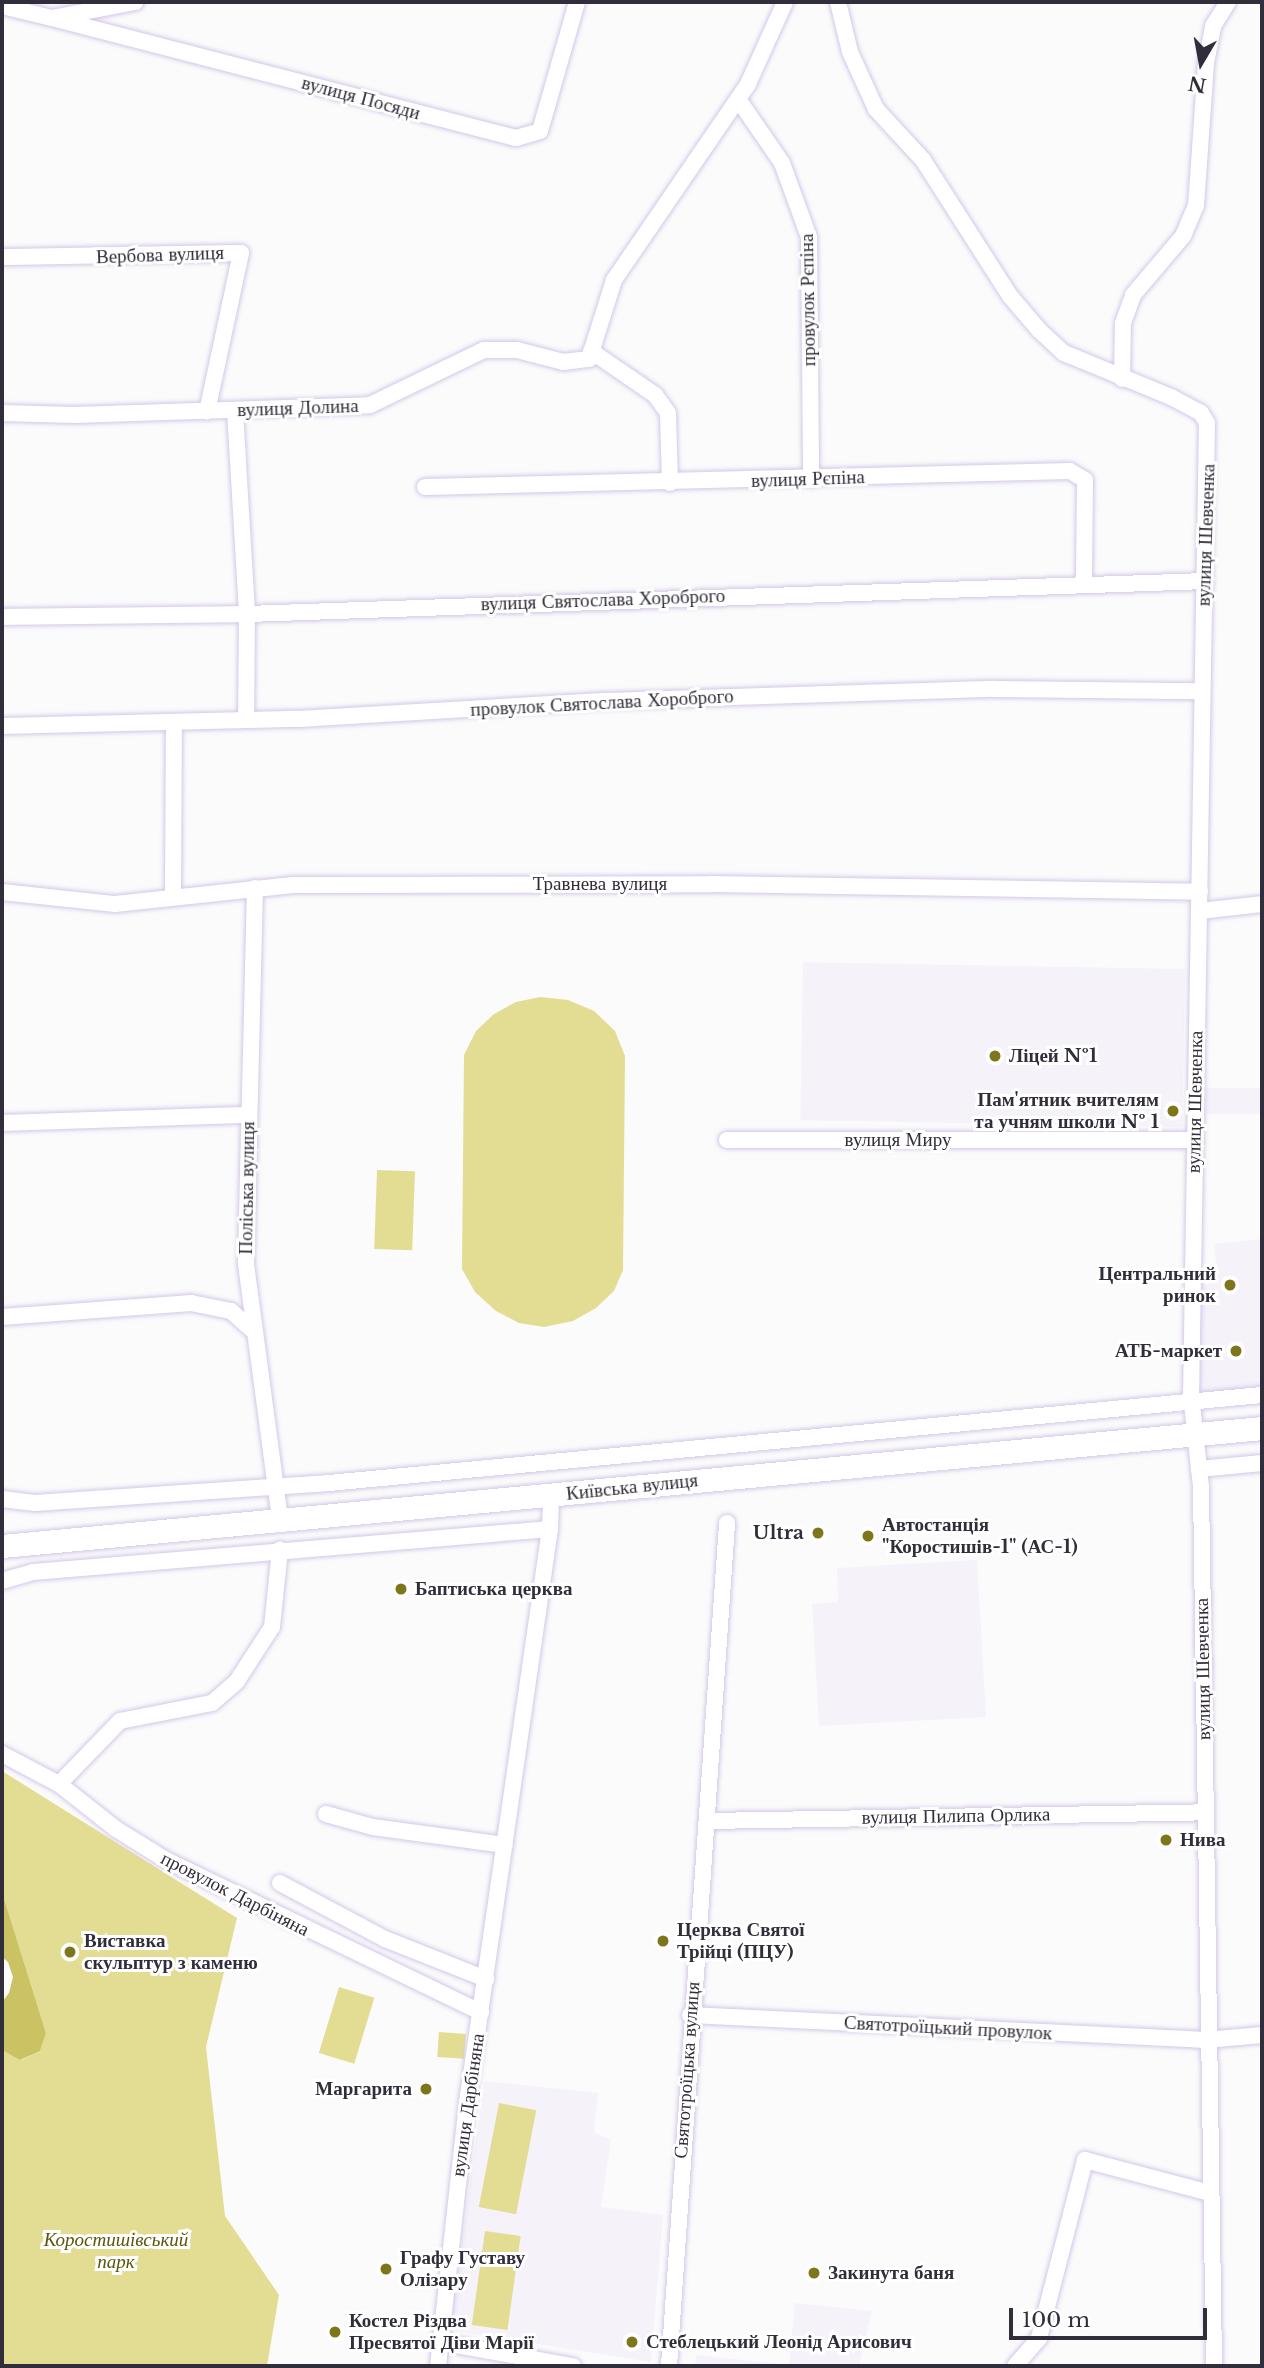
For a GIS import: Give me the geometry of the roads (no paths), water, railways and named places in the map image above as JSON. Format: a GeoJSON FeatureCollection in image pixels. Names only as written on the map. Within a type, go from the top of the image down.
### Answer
{"type":"FeatureCollection","features":[{"type":"Feature","properties":{"kind":"main road","name":"Київська вулиця"},"geometry":{"type":"LineString","coordinates":[[2,1546],[1262,1428]]}},
{"type":"Feature","properties":{"kind":"street"},"geometry":{"type":"LineString","coordinates":[[2,6],[52,18],[135,2]]}},
{"type":"Feature","properties":{"kind":"street","name":"вулиця Посяди"},"geometry":{"type":"LineString","coordinates":[[52,18],[516,138],[540,131],[577,2]]}},
{"type":"Feature","properties":{"kind":"street"},"geometry":{"type":"LineString","coordinates":[[670,483],[668,414],[655,395],[592,351],[614,279],[738,99],[785,2]]}},
{"type":"Feature","properties":{"kind":"street","name":"вулиця Шевченка"},"geometry":{"type":"LineString","coordinates":[[838,2],[849,52],[876,109],[923,160],[1010,296],[1064,353],[1181,402],[1201,413],[1207,423],[1192,1401],[1199,1469],[1206,1812],[1206,2040],[1214,2366]]}},
{"type":"Feature","properties":{"kind":"street"},"geometry":{"type":"LineString","coordinates":[[1122,379],[1123,323],[1133,295],[1183,236],[1196,206],[1206,63],[1213,26],[1228,2]]}},
{"type":"Feature","properties":{"kind":"street","name":"провулок Рєпіна"},"geometry":{"type":"LineString","coordinates":[[738,99],[782,163],[809,237],[811,479]]}},
{"type":"Feature","properties":{"kind":"street","name":"Вербова вулиця"},"geometry":{"type":"LineString","coordinates":[[2,257],[241,253],[207,411]]}},
{"type":"Feature","properties":{"kind":"street","name":"вулиця Долина"},"geometry":{"type":"LineString","coordinates":[[2,413],[235,411],[370,405],[484,350],[517,350],[563,362],[589,359],[592,351]]}},
{"type":"Feature","properties":{"kind":"street"},"geometry":{"type":"LineString","coordinates":[[235,411],[247,614],[246,720]]}},
{"type":"Feature","properties":{"kind":"street","name":"вулиця Рєпіна"},"geometry":{"type":"LineString","coordinates":[[425,487],[1070,471],[1085,480],[1084,583]]}},
{"type":"Feature","properties":{"kind":"street","name":"вулиця Святослава Хороброго"},"geometry":{"type":"LineString","coordinates":[[2,617],[247,614],[1084,583],[1205,581]]}},
{"type":"Feature","properties":{"kind":"street","name":"провулок Святослава Хороброго"},"geometry":{"type":"LineString","coordinates":[[2,726],[246,720],[606,701],[980,689],[1202,691]]}},
{"type":"Feature","properties":{"kind":"street"},"geometry":{"type":"LineString","coordinates":[[173,897],[174,722]]}},
{"type":"Feature","properties":{"kind":"street","name":"Травнева вулиця"},"geometry":{"type":"LineString","coordinates":[[2,892],[115,904],[254,888],[711,884],[1199,892]]}},
{"type":"Feature","properties":{"kind":"street","name":"Поліська вулиця"},"geometry":{"type":"LineString","coordinates":[[254,888],[246,1264],[251,1329],[280,1520]]}},
{"type":"Feature","properties":{"kind":"street"},"geometry":{"type":"LineString","coordinates":[[1200,911],[1262,904]]}},
{"type":"Feature","properties":{"kind":"street"},"geometry":{"type":"LineString","coordinates":[[2,1123],[248,1115]]}},
{"type":"Feature","properties":{"kind":"street","name":"вулиця Миру"},"geometry":{"type":"LineString","coordinates":[[727,1140],[1194,1140]]}},
{"type":"Feature","properties":{"kind":"street"},"geometry":{"type":"LineString","coordinates":[[2,1317],[191,1303],[231,1311],[251,1329]]}},
{"type":"Feature","properties":{"kind":"street","name":"Київська вулиця"},"geometry":{"type":"LineString","coordinates":[[2,1499],[35,1503],[274,1485],[1262,1395]]}},
{"type":"Feature","properties":{"kind":"street"},"geometry":{"type":"LineString","coordinates":[[1199,1469],[1262,1463]]}},
{"type":"Feature","properties":{"kind":"street","name":"вулиця Дарбіняна"},"geometry":{"type":"LineString","coordinates":[[438,2366],[481,2012],[550,1529],[551,1494]]}},
{"type":"Feature","properties":{"kind":"street","name":"Святотроїцька вулиця"},"geometry":{"type":"LineString","coordinates":[[668,2366],[690,2015],[707,1821],[727,1523]]}},
{"type":"Feature","properties":{"kind":"street"},"geometry":{"type":"LineString","coordinates":[[2,1581],[33,1572],[280,1549],[550,1529]]}},
{"type":"Feature","properties":{"kind":"street"},"geometry":{"type":"LineString","coordinates":[[59,1784],[120,1721],[212,1703],[237,1681],[272,1628],[280,1549]]}},
{"type":"Feature","properties":{"kind":"street","name":"провулок Дарбіняна"},"geometry":{"type":"LineString","coordinates":[[2,1754],[59,1784],[116,1829],[166,1860],[481,2012]]}},
{"type":"Feature","properties":{"kind":"street","name":"вулиця Пилипа Орлика"},"geometry":{"type":"LineString","coordinates":[[707,1821],[1206,1812]]}},
{"type":"Feature","properties":{"kind":"street"},"geometry":{"type":"LineString","coordinates":[[326,1814],[373,1827],[505,1845]]}},
{"type":"Feature","properties":{"kind":"street"},"geometry":{"type":"LineString","coordinates":[[280,1883],[385,1939],[486,1979]]}},
{"type":"Feature","properties":{"kind":"street","name":"Святотроїцький провулок"},"geometry":{"type":"LineString","coordinates":[[690,2015],[1206,2040],[1262,2035]]}},
{"type":"Feature","properties":{"kind":"street"},"geometry":{"type":"LineString","coordinates":[[1015,2366],[1039,2338],[1085,2160],[1210,2193]]}},
{"type":"Feature","properties":{"kind":"street"},"geometry":{"type":"LineString","coordinates":[[439,2342],[573,2366]]}},
{"type":"Feature","properties":{"kind":"place","name":"Ліцей №1"},"geometry":{"type":"Point","coordinates":[995,1056]}},
{"type":"Feature","properties":{"kind":"place","name":"Пам'ятник вчителям та учням школи № 1"},"geometry":{"type":"Point","coordinates":[1173,1111]}},
{"type":"Feature","properties":{"kind":"place","name":"Центральний ринок"},"geometry":{"type":"Point","coordinates":[1230,1285]}},
{"type":"Feature","properties":{"kind":"place","name":"АТБ-маркет"},"geometry":{"type":"Point","coordinates":[1236,1351]}},
{"type":"Feature","properties":{"kind":"place","name":"Ultra"},"geometry":{"type":"Point","coordinates":[818,1533]}},
{"type":"Feature","properties":{"kind":"place","name":"Автостанція \"Коростишів-1\" (АС-1)"},"geometry":{"type":"Point","coordinates":[868,1536]}},
{"type":"Feature","properties":{"kind":"place","name":"Баптиська церква"},"geometry":{"type":"Point","coordinates":[401,1589]}},
{"type":"Feature","properties":{"kind":"place","name":"Нива"},"geometry":{"type":"Point","coordinates":[1166,1840]}},
{"type":"Feature","properties":{"kind":"place","name":"Церква Святої Трійці (ПЦУ)"},"geometry":{"type":"Point","coordinates":[663,1941]}},
{"type":"Feature","properties":{"kind":"place","name":"Виставка скульптур з каменю"},"geometry":{"type":"Point","coordinates":[70,1952]}},
{"type":"Feature","properties":{"kind":"place","name":"Маргарита"},"geometry":{"type":"Point","coordinates":[426,2089]}},
{"type":"Feature","properties":{"kind":"place","name":"Графу Густаву Олізару"},"geometry":{"type":"Point","coordinates":[386,2269]}},
{"type":"Feature","properties":{"kind":"place","name":"Закинута баня"},"geometry":{"type":"Point","coordinates":[814,2273]}},
{"type":"Feature","properties":{"kind":"place","name":"Костел Різдва Пресвятої Діви Марії"},"geometry":{"type":"Point","coordinates":[335,2332]}},
{"type":"Feature","properties":{"kind":"place","name":"Стеблецький Леонід Арисович"},"geometry":{"type":"Point","coordinates":[632,2342]}},
{"type":"Feature","properties":{"kind":"park label","name":"Коростишівський парк"},"geometry":{"type":"Point","coordinates":[116,2251]}}]}
